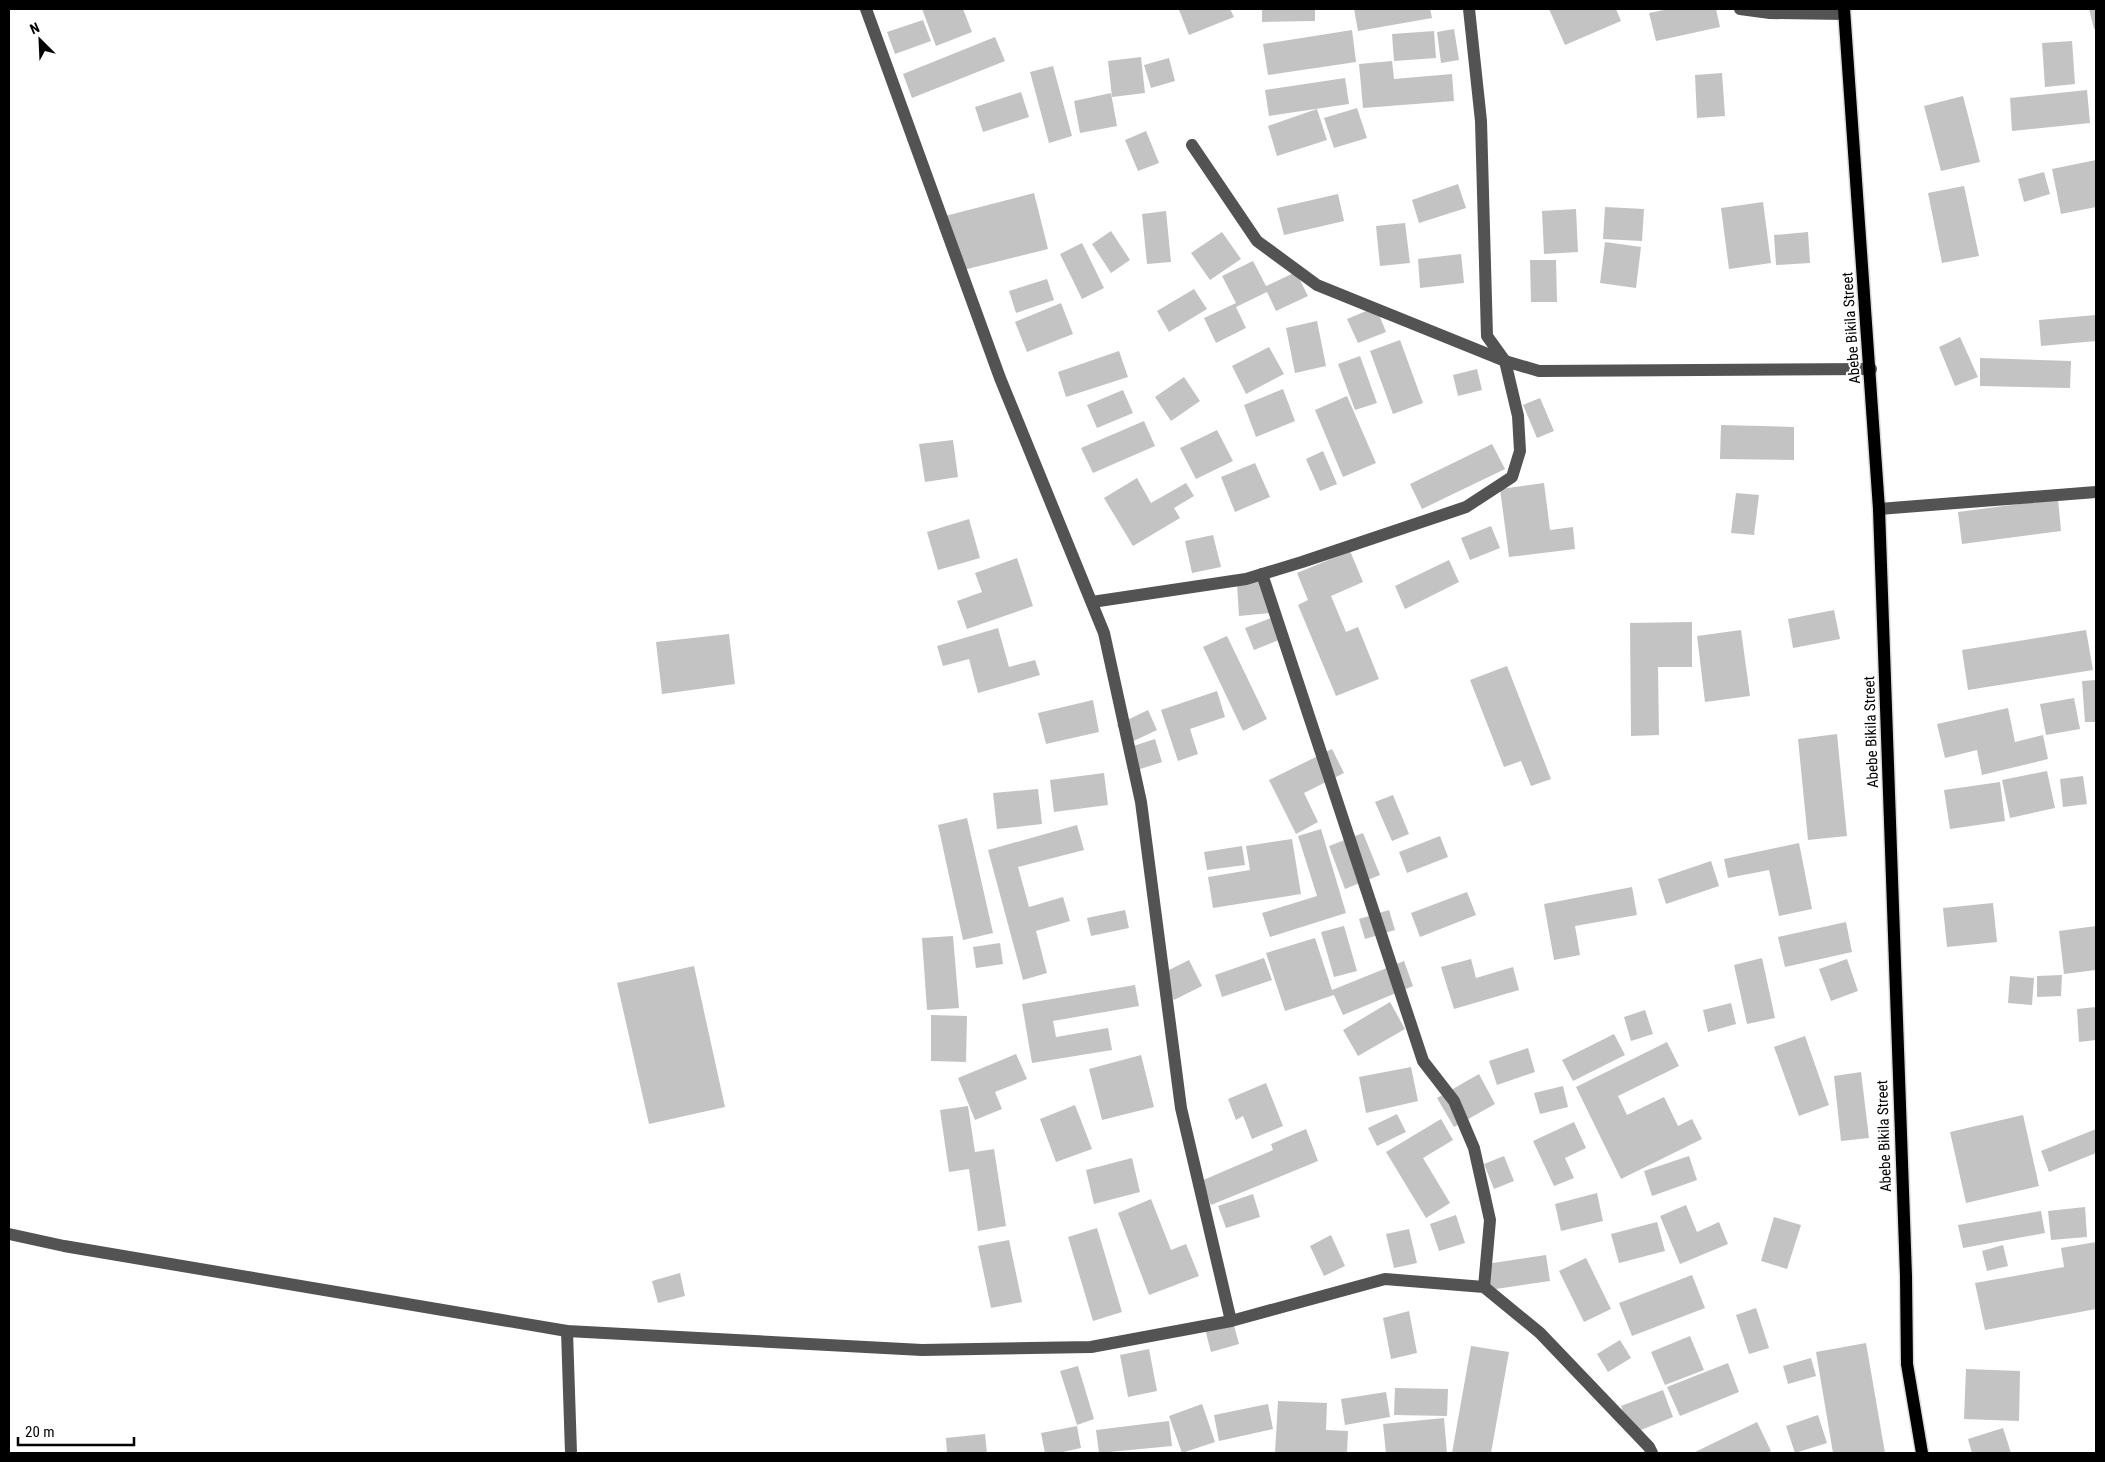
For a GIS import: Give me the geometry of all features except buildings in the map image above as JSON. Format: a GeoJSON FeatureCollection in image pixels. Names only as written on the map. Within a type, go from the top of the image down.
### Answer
{"type":"FeatureCollection","features":[{"type":"Feature","properties":{"kind":"main road","name":"Abebe Bikila Street"},"geometry":{"type":"LineString","coordinates":[[1844,11],[1871,369],[1879,509],[1905,1256],[1907,1364],[1922,1453]]}},
{"type":"Feature","properties":{"kind":"street"},"geometry":{"type":"LineString","coordinates":[[866,9],[1000,378],[1104,633],[1141,802],[1181,1108],[1231,1322]]}},
{"type":"Feature","properties":{"kind":"street"},"geometry":{"type":"LineString","coordinates":[[1092,602],[1246,579],[1466,507],[1512,478],[1520,451],[1518,416],[1505,361],[1487,336],[1481,121],[1469,9]]}},
{"type":"Feature","properties":{"kind":"street"},"geometry":{"type":"LineString","coordinates":[[1740,9],[1770,13],[1844,11]]}},
{"type":"Feature","properties":{"kind":"street"},"geometry":{"type":"LineString","coordinates":[[1192,145],[1257,241],[1316,285],[1505,361],[1539,371],[1871,369]]}},
{"type":"Feature","properties":{"kind":"street"},"geometry":{"type":"LineString","coordinates":[[1879,509],[2096,492]]}},
{"type":"Feature","properties":{"kind":"street"},"geometry":{"type":"LineString","coordinates":[[1262,574],[1423,1061],[1454,1101],[1474,1148],[1490,1220],[1484,1287]]}},
{"type":"Feature","properties":{"kind":"street"},"geometry":{"type":"LineString","coordinates":[[9,1234],[64,1246],[567,1331],[922,1350],[1091,1347],[1231,1322],[1385,1279],[1484,1287],[1540,1333],[1649,1447],[1652,1453]]}},
{"type":"Feature","properties":{"kind":"street"},"geometry":{"type":"LineString","coordinates":[[567,1331],[571,1453]]}}]}
